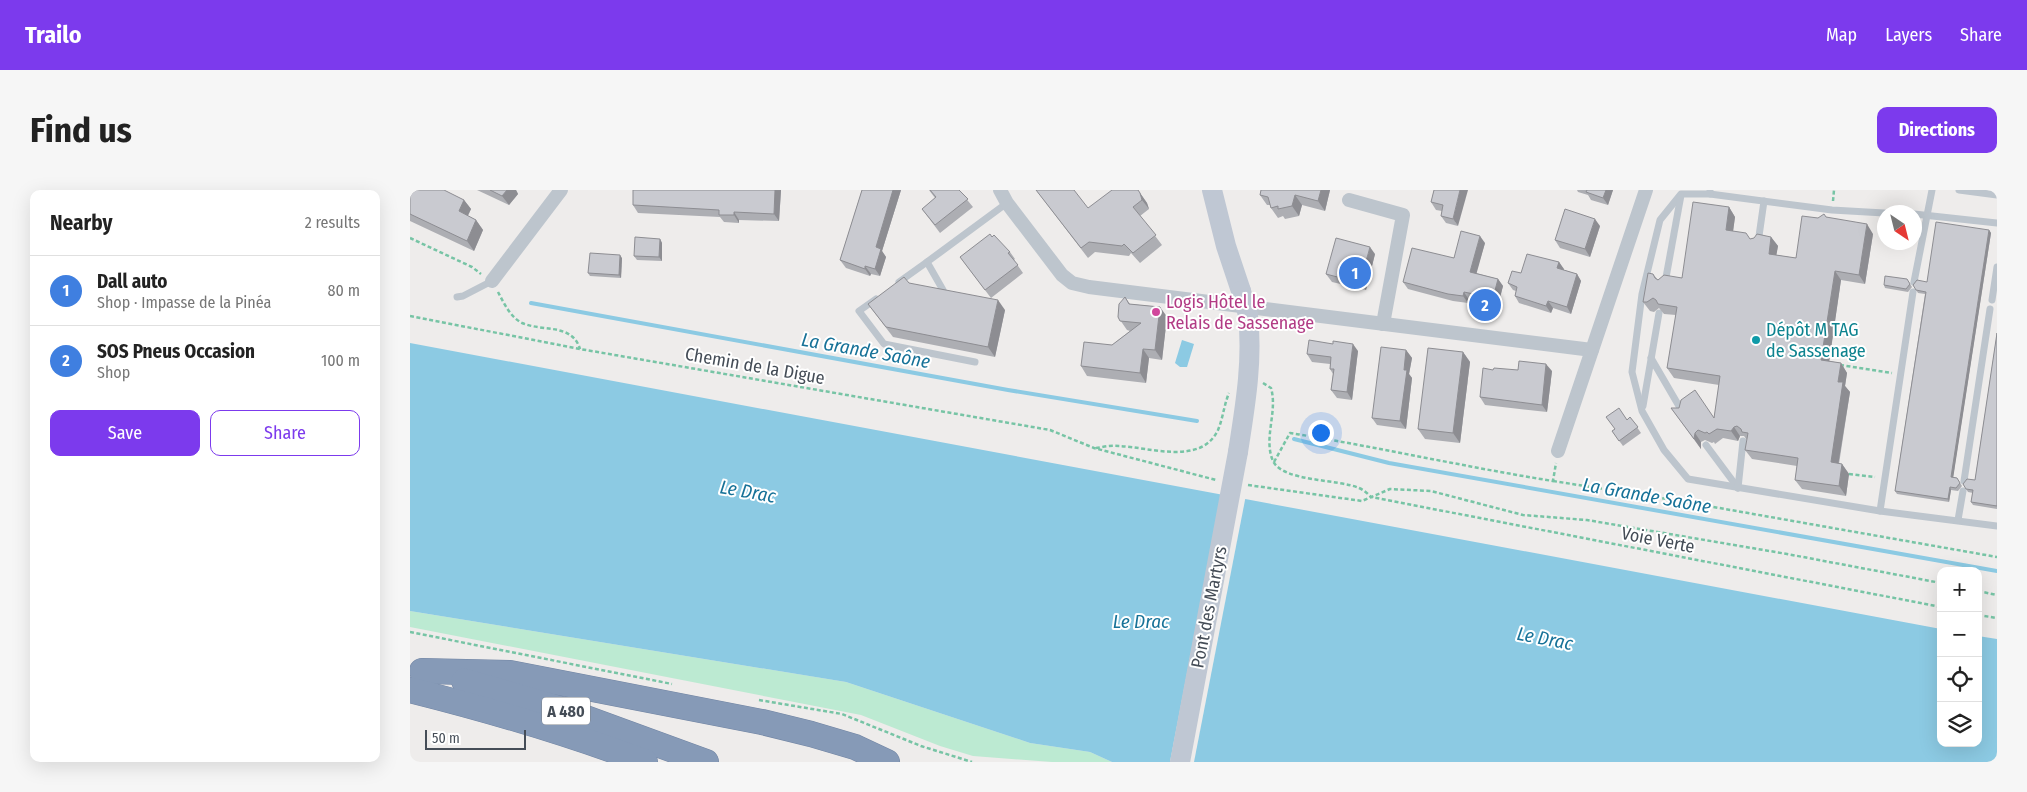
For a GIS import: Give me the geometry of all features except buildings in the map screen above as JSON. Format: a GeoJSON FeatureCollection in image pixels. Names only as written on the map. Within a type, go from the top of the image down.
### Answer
{"type":"FeatureCollection","features":[{"type":"Feature","properties":{"kind":"highway"},"geometry":{"type":"LineString","coordinates":[[414,676],[510,673],[762,722],[855,747],[888,762]]}},
{"type":"Feature","properties":{"kind":"highway","name":"A 480"},"geometry":{"type":"LineString","coordinates":[[414,676],[513,717],[583,739],[646,762]]}},
{"type":"Feature","properties":{"kind":"highway","name":"A 480"},"geometry":{"type":"LineString","coordinates":[[414,676],[561,709],[706,762]]}},
{"type":"Feature","properties":{"kind":"main road"},"geometry":{"type":"LineString","coordinates":[[1201,190],[1226,246]]}},
{"type":"Feature","properties":{"kind":"main road"},"geometry":{"type":"LineString","coordinates":[[1212,190],[1226,246]]}},
{"type":"Feature","properties":{"kind":"main road","name":"Pont des Martyrs"},"geometry":{"type":"LineString","coordinates":[[1180,762],[1238,452],[1248,382],[1250,336],[1248,315],[1226,246]]}},
{"type":"Feature","properties":{"kind":"street"},"geometry":{"type":"LineString","coordinates":[[492,282],[561,190]]}},
{"type":"Feature","properties":{"kind":"street"},"geometry":{"type":"LineString","coordinates":[[1000,190],[1062,275],[1072,283],[1089,287],[1592,350]]}},
{"type":"Feature","properties":{"kind":"street"},"geometry":{"type":"LineString","coordinates":[[1558,452],[1646,190]]}},
{"type":"Feature","properties":{"kind":"street"},"geometry":{"type":"LineString","coordinates":[[1349,200],[1403,214],[1382,324]]}},
{"type":"Feature","properties":{"kind":"lane"},"geometry":{"type":"LineString","coordinates":[[1914,282],[1932,190]]}},
{"type":"Feature","properties":{"kind":"lane"},"geometry":{"type":"LineString","coordinates":[[1958,190],[1997,195]]}},
{"type":"Feature","properties":{"kind":"lane"},"geometry":{"type":"LineString","coordinates":[[1681,192],[1710,192],[1832,210],[1877,213]]}},
{"type":"Feature","properties":{"kind":"lane"},"geometry":{"type":"LineString","coordinates":[[1665,284],[1681,192]]}},
{"type":"Feature","properties":{"kind":"lane"},"geometry":{"type":"LineString","coordinates":[[1681,192],[1660,220],[1642,294],[1632,372],[1642,411],[1664,450],[1688,478],[1880,511],[1997,526]]}},
{"type":"Feature","properties":{"kind":"lane"},"geometry":{"type":"LineString","coordinates":[[1758,243],[1764,201]]}},
{"type":"Feature","properties":{"kind":"lane"},"geometry":{"type":"LineString","coordinates":[[889,290],[1007,202]]}},
{"type":"Feature","properties":{"kind":"lane"},"geometry":{"type":"LineString","coordinates":[[1922,215],[1997,223]]}},
{"type":"Feature","properties":{"kind":"lane"},"geometry":{"type":"LineString","coordinates":[[927,262],[944,290]]}},
{"type":"Feature","properties":{"kind":"lane"},"geometry":{"type":"LineString","coordinates":[[1992,300],[1997,267]]}},
{"type":"Feature","properties":{"kind":"lane"},"geometry":{"type":"LineString","coordinates":[[457,297],[492,282]]}},
{"type":"Feature","properties":{"kind":"lane"},"geometry":{"type":"LineString","coordinates":[[1880,511],[1913,292]]}},
{"type":"Feature","properties":{"kind":"lane"},"geometry":{"type":"LineString","coordinates":[[882,295],[859,312],[884,344],[975,362]]}},
{"type":"Feature","properties":{"kind":"lane"},"geometry":{"type":"LineString","coordinates":[[1964,481],[1990,309]]}},
{"type":"Feature","properties":{"kind":"lane"},"geometry":{"type":"LineString","coordinates":[[1642,411],[1659,313]]}},
{"type":"Feature","properties":{"kind":"lane"},"geometry":{"type":"LineString","coordinates":[[1651,358],[1683,413]]}},
{"type":"Feature","properties":{"kind":"lane"},"geometry":{"type":"LineString","coordinates":[[1738,488],[1743,441]]}},
{"type":"Feature","properties":{"kind":"lane"},"geometry":{"type":"LineString","coordinates":[[1706,445],[1738,488]]}},
{"type":"Feature","properties":{"kind":"lane"},"geometry":{"type":"LineString","coordinates":[[1958,520],[1963,491]]}},
{"type":"Feature","properties":{"kind":"path"},"geometry":{"type":"LineString","coordinates":[[410,238],[472,267],[492,282],[512,314],[522,323],[569,333],[577,339],[580,349]]}},
{"type":"Feature","properties":{"kind":"path","name":"Chemin de la Digue"},"geometry":{"type":"LineString","coordinates":[[410,316],[580,349],[1050,430],[1094,448],[1117,446],[1184,452],[1198,449],[1207,444],[1217,431],[1231,388]]}},
{"type":"Feature","properties":{"kind":"path"},"geometry":{"type":"LineString","coordinates":[[1838,364],[1901,374]]}},
{"type":"Feature","properties":{"kind":"path"},"geometry":{"type":"LineString","coordinates":[[1259,383],[1266,384],[1271,388],[1274,399],[1270,442],[1274,462]]}},
{"type":"Feature","properties":{"kind":"path"},"geometry":{"type":"LineString","coordinates":[[1274,462],[1290,433],[1334,440],[1480,470],[1684,502],[1997,557]]}},
{"type":"Feature","properties":{"kind":"path"},"geometry":{"type":"LineString","coordinates":[[1553,481],[1558,452]]}},
{"type":"Feature","properties":{"kind":"path","name":"Voie Verte"},"geometry":{"type":"LineString","coordinates":[[1274,462],[1285,472],[1360,488],[1371,497],[1937,606]]}},
{"type":"Feature","properties":{"kind":"path"},"geometry":{"type":"LineString","coordinates":[[1371,497],[1390,489],[1431,491],[1523,515],[1587,520],[1787,554],[1937,582]]}},
{"type":"Feature","properties":{"kind":"path"},"geometry":{"type":"LineString","coordinates":[[1982,592],[1997,595]]}},
{"type":"Feature","properties":{"kind":"path"},"geometry":{"type":"LineString","coordinates":[[1982,616],[1997,618]]}},
{"type":"Feature","properties":{"kind":"green space"},"geometry":{"type":"Polygon","coordinates":[[[410,611],[846,682],[1030,743],[1090,752],[1112,762],[1052,762],[973,756],[940,746],[861,715],[410,627],[410,611]]]}},
{"type":"Feature","properties":{"kind":"water"},"geometry":{"type":"Polygon","coordinates":[[[1182,340],[1194,344],[1187,367],[1180,367],[1175,363],[1182,340]]]}},
{"type":"Feature","properties":{"kind":"water","name":"Le Drac"},"geometry":{"type":"Polygon","coordinates":[[[410,343],[1937,628],[1937,747],[1982,747],[1982,637],[1997,639],[1997,762],[1112,762],[1090,752],[1030,743],[846,682],[410,611],[410,343]]]}},
{"type":"Feature","properties":{"kind":"pier"},"geometry":{"type":"Polygon","coordinates":[[[1222,491],[1246,495],[1194,762],[1170,762],[1222,491]]]}},
{"type":"Feature","properties":{"kind":"waterway","name":"La Grande Saône"},"geometry":{"type":"LineString","coordinates":[[531,303],[1008,390],[1197,421]]}},
{"type":"Feature","properties":{"kind":"waterway","name":"La Grande Saône"},"geometry":{"type":"LineString","coordinates":[[1294,439],[1389,463],[1997,571]]}},
{"type":"Feature","properties":{"kind":"place","name":"Dall auto"},"geometry":{"type":"Point","coordinates":[1355,273]}},
{"type":"Feature","properties":{"kind":"place","name":"SOS Pneus Occasion"},"geometry":{"type":"Point","coordinates":[1485,305]}},
{"type":"Feature","properties":{"kind":"place","name":"Logis Hôtel le Relais de Sassenage"},"geometry":{"type":"Point","coordinates":[1156,312]}},
{"type":"Feature","properties":{"kind":"place","name":"Dépôt M TAG de Sassenage"},"geometry":{"type":"Point","coordinates":[1756,340]}}]}
